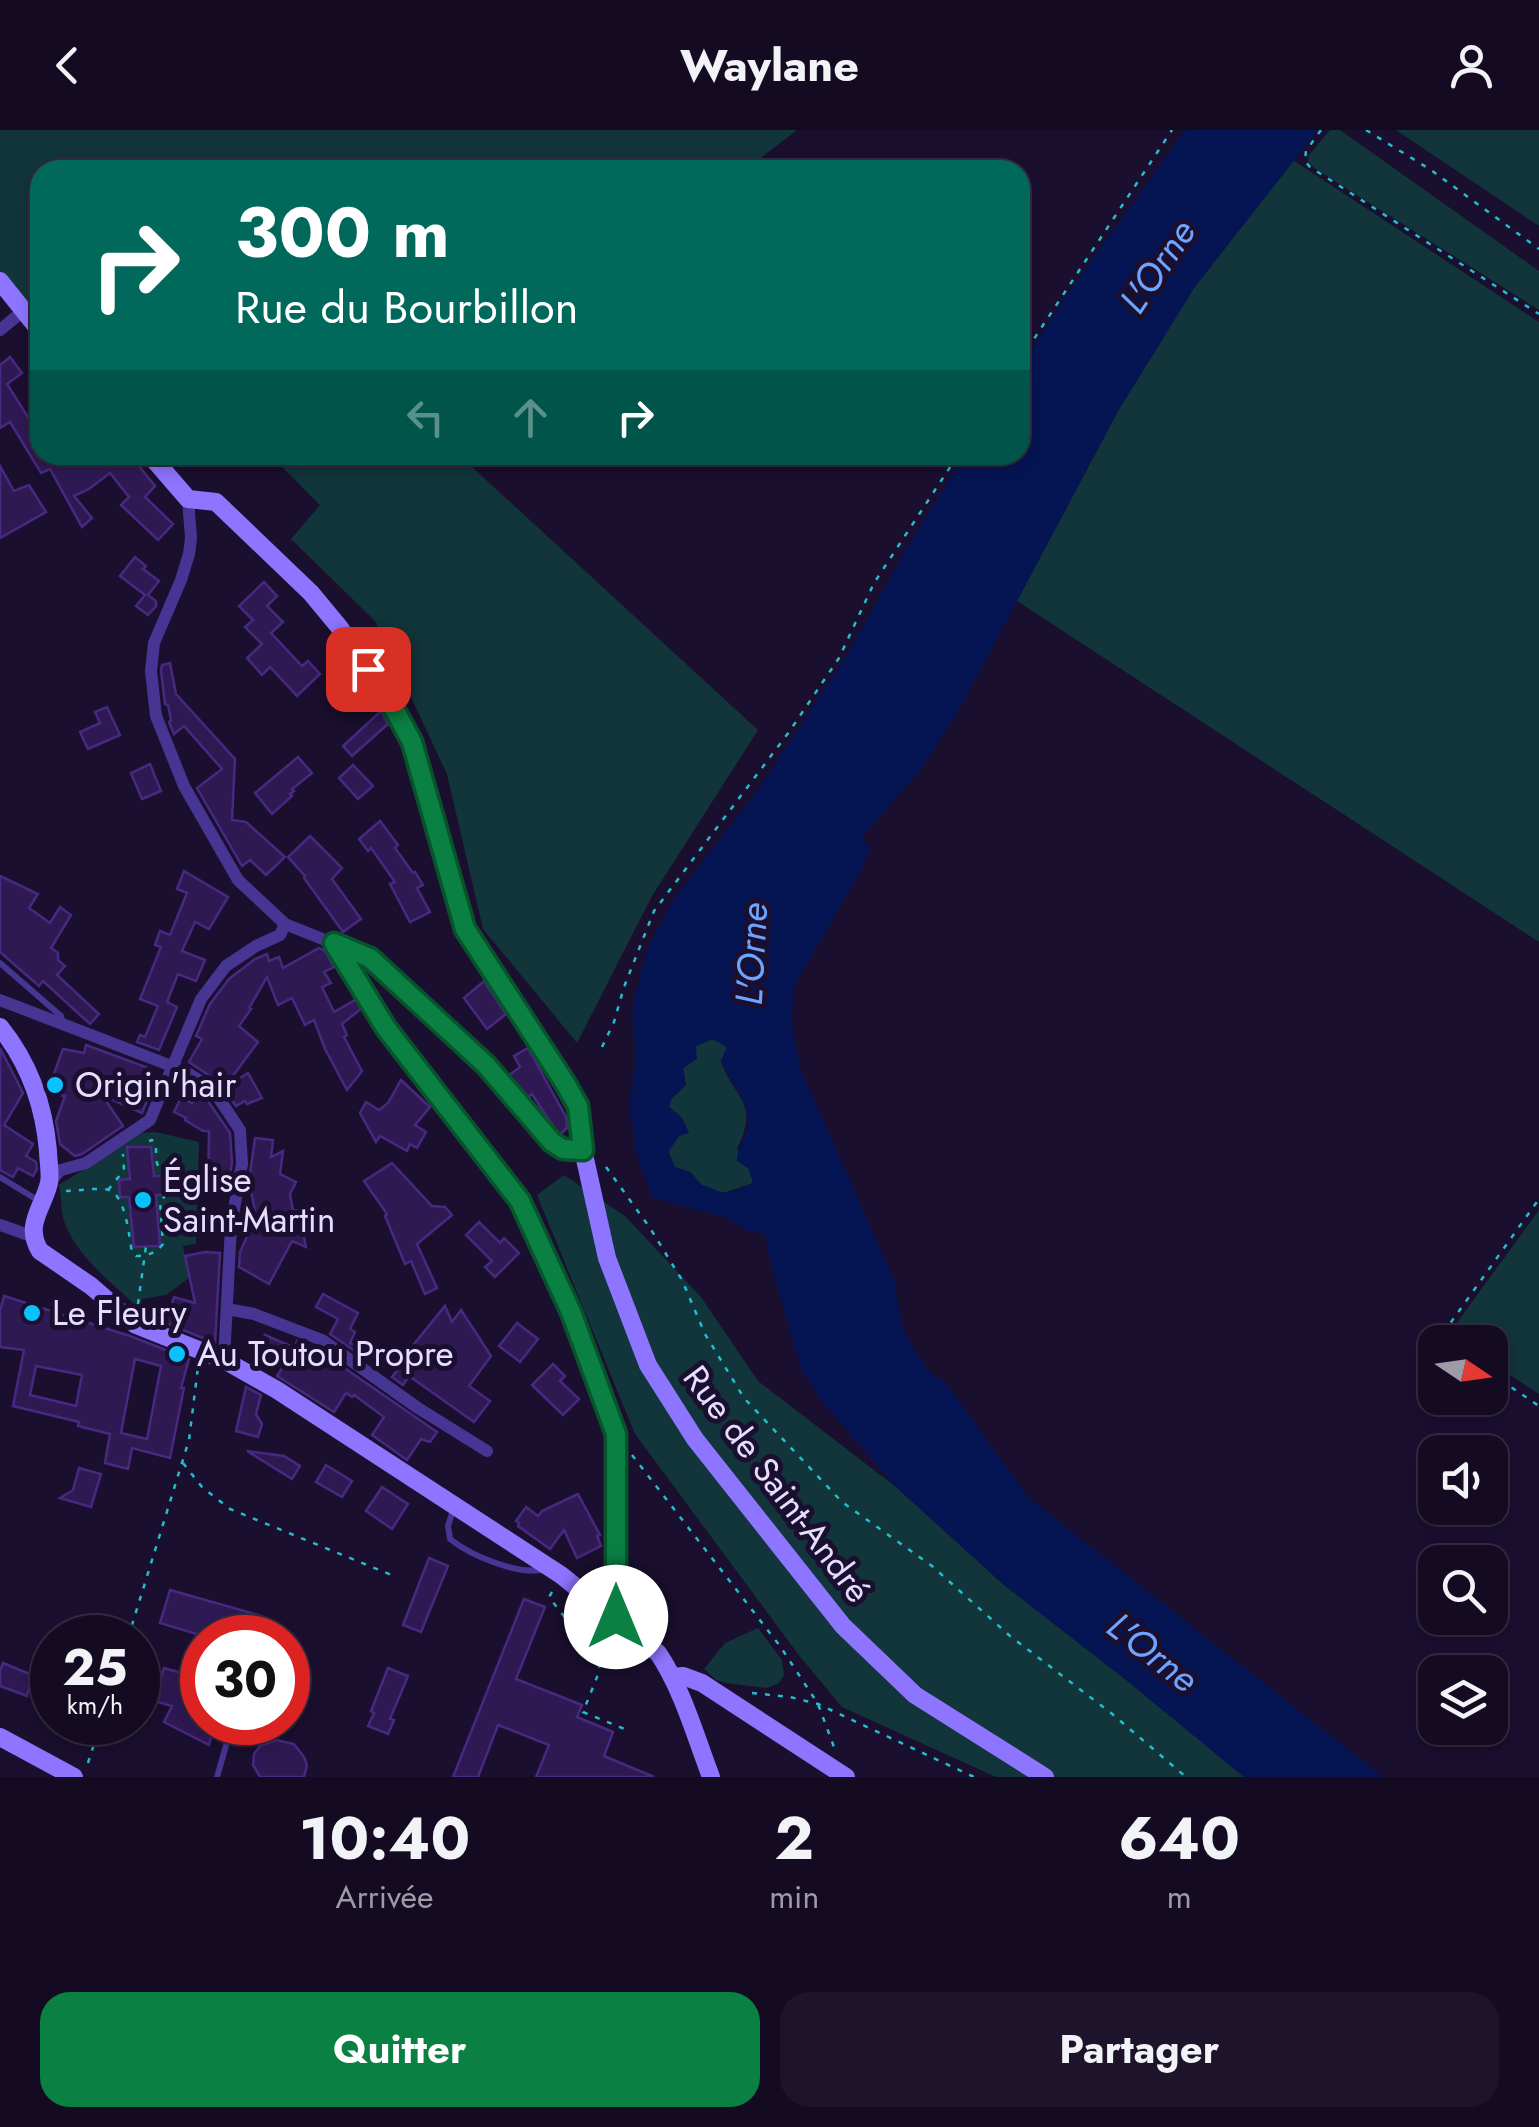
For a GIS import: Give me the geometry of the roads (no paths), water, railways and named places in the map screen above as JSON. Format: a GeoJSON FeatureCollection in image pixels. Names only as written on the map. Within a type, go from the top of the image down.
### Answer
{"type":"FeatureCollection","features":[{"type":"Feature","properties":{"kind":"street"},"geometry":{"type":"LineString","coordinates":[[0,281],[30,319]]}},
{"type":"Feature","properties":{"kind":"street"},"geometry":{"type":"LineString","coordinates":[[0,330],[23,311]]}},
{"type":"Feature","properties":{"kind":"street","name":"Rue de Saint-André"},"geometry":{"type":"LineString","coordinates":[[158,465],[188,500],[216,502],[310,593],[340,628],[393,707],[412,742],[465,929],[578,1106],[583,1150],[608,1258],[648,1365],[695,1439],[843,1626],[915,1695],[1045,1777]]}},
{"type":"Feature","properties":{"kind":"street"},"geometry":{"type":"LineString","coordinates":[[188,500],[189,554],[151,656],[156,716],[184,786],[238,880],[285,924],[370,958],[486,1065],[552,1142],[563,1149],[583,1150]]}},
{"type":"Feature","properties":{"kind":"street"},"geometry":{"type":"LineString","coordinates":[[285,924],[280,935],[226,966],[201,999],[150,1120],[86,1163],[60,1170],[55,1187],[40,1202],[33,1224],[40,1251],[91,1286],[127,1319],[224,1360],[277,1390],[550,1568],[616,1617],[658,1653],[672,1677],[711,1777]]}},
{"type":"Feature","properties":{"kind":"street"},"geometry":{"type":"LineString","coordinates":[[334,943],[386,1028],[520,1201],[571,1312],[616,1434],[616,1617]]}},
{"type":"Feature","properties":{"kind":"street"},"geometry":{"type":"LineString","coordinates":[[0,1000],[202,1082],[216,1094],[240,1130],[242,1164],[231,1226],[224,1360]]}},
{"type":"Feature","properties":{"kind":"street"},"geometry":{"type":"LineString","coordinates":[[0,1027],[18,1050],[34,1084],[55,1187]]}},
{"type":"Feature","properties":{"kind":"street"},"geometry":{"type":"LineString","coordinates":[[0,1224],[34,1237]]}},
{"type":"Feature","properties":{"kind":"street"},"geometry":{"type":"LineString","coordinates":[[227,1309],[254,1314],[322,1340],[487,1451]]}},
{"type":"Feature","properties":{"kind":"street"},"geometry":{"type":"LineString","coordinates":[[672,1677],[683,1676],[702,1683],[846,1777]]}},
{"type":"Feature","properties":{"kind":"street"},"geometry":{"type":"LineString","coordinates":[[0,1737],[74,1777]]}},
{"type":"Feature","properties":{"kind":"lane"},"geometry":{"type":"LineString","coordinates":[[0,963],[61,1016],[64,1026]]}},
{"type":"Feature","properties":{"kind":"lane"},"geometry":{"type":"LineString","coordinates":[[0,1177],[40,1202]]}},
{"type":"Feature","properties":{"kind":"lane"},"geometry":{"type":"LineString","coordinates":[[454,1506],[448,1526],[450,1539],[466,1552],[534,1572],[550,1568]]}},
{"type":"Feature","properties":{"kind":"lane"},"geometry":{"type":"LineString","coordinates":[[216,1777],[226,1745]]}},
{"type":"Feature","properties":{"kind":"water","name":"L'Orne"},"geometry":{"type":"Polygon","coordinates":[[[1185,130],[1318,130],[1194,288],[1118,411],[960,708],[921,769],[862,837],[869,848],[863,867],[793,988],[792,1026],[800,1068],[894,1280],[903,1330],[926,1368],[948,1386],[1028,1497],[1383,1777],[1244,1777],[1003,1584],[896,1487],[823,1403],[800,1367],[765,1234],[747,1231],[725,1217],[651,1197],[636,1150],[629,1105],[636,1060],[632,1011],[646,951],[674,898],[758,790],[853,645],[906,548],[959,465],[1030,465],[1030,352],[1185,130]],[[713,1039],[696,1046],[697,1059],[683,1068],[686,1085],[671,1099],[669,1107],[682,1118],[689,1133],[679,1136],[668,1152],[675,1167],[723,1193],[753,1183],[749,1169],[737,1161],[747,1130],[747,1111],[721,1061],[727,1047],[713,1039]]]}},
{"type":"Feature","properties":{"kind":"place","name":"Origin'hair"},"geometry":{"type":"Point","coordinates":[55,1085]}},
{"type":"Feature","properties":{"kind":"place","name":"Église Saint-Martin"},"geometry":{"type":"Point","coordinates":[143,1200]}},
{"type":"Feature","properties":{"kind":"place","name":"Le Fleury"},"geometry":{"type":"Point","coordinates":[32,1313]}},
{"type":"Feature","properties":{"kind":"place","name":"Au Toutou Propre"},"geometry":{"type":"Point","coordinates":[177,1354]}}]}
